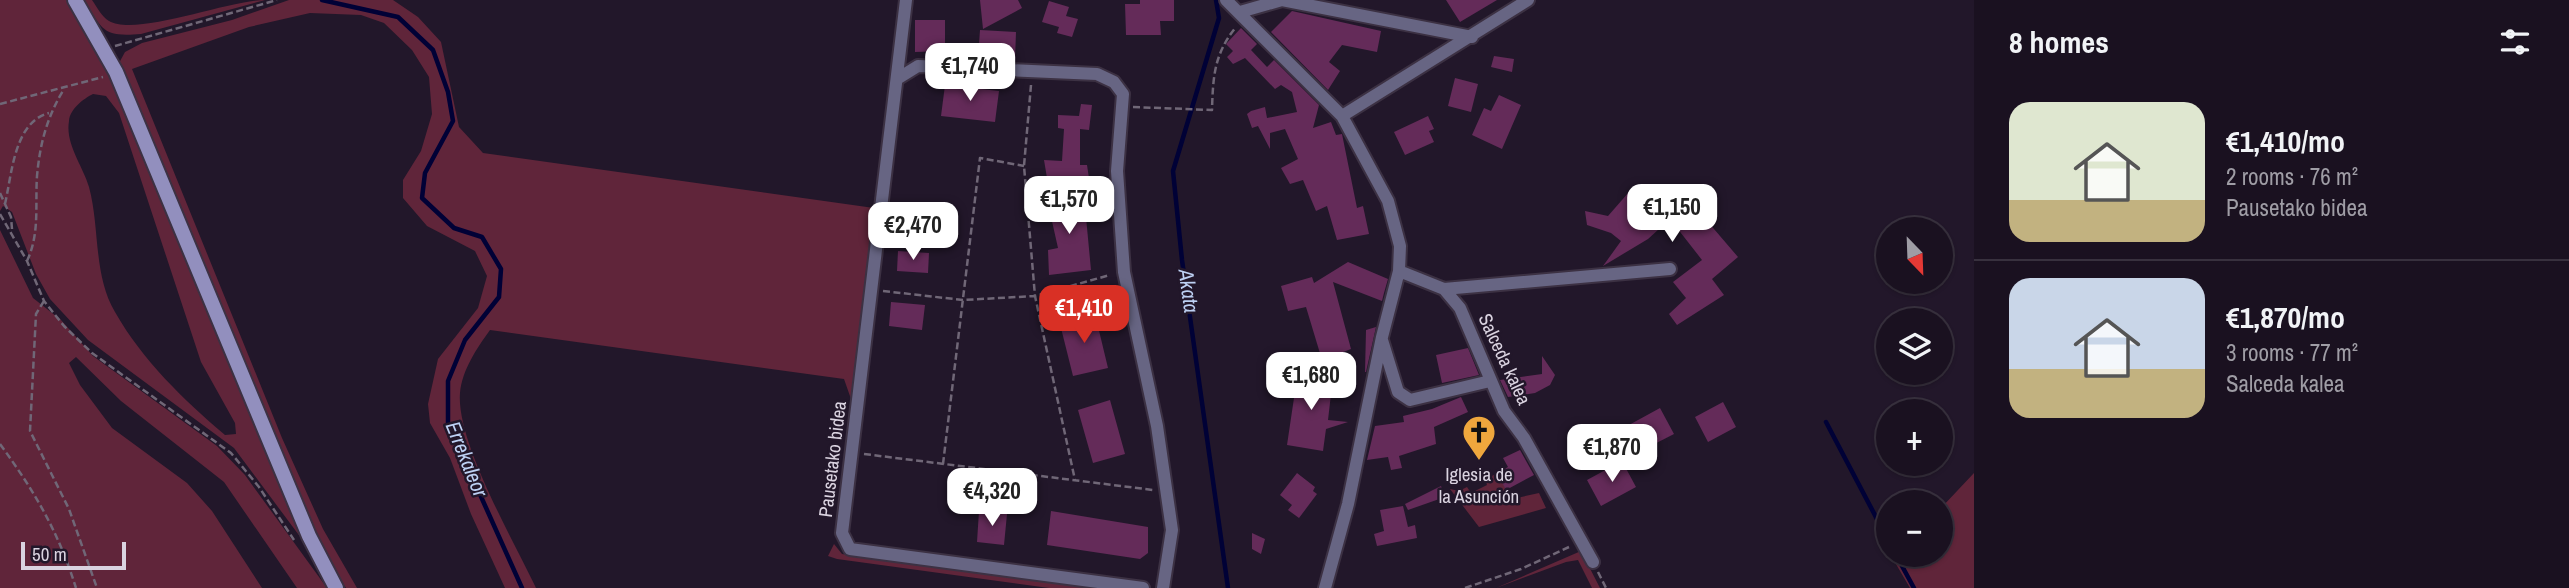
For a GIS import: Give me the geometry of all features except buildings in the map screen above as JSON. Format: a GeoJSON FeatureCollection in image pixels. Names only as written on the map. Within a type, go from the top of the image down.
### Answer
{"type":"FeatureCollection","features":[{"type":"Feature","properties":{"kind":"street"},"geometry":{"type":"LineString","coordinates":[[75,0],[117,72],[309,536],[336,588]]}},
{"type":"Feature","properties":{"kind":"street","name":"Pausetako bidea"},"geometry":{"type":"LineString","coordinates":[[906,0],[842,533],[850,549],[1143,588]]}},
{"type":"Feature","properties":{"kind":"street"},"geometry":{"type":"LineString","coordinates":[[1227,0],[1342,117],[1395,222],[1399,271],[1382,337],[1348,504],[1325,588]]}},
{"type":"Feature","properties":{"kind":"street"},"geometry":{"type":"LineString","coordinates":[[1242,14],[1282,0],[1472,37]]}},
{"type":"Feature","properties":{"kind":"street"},"geometry":{"type":"LineString","coordinates":[[1342,117],[1528,0]]}},
{"type":"Feature","properties":{"kind":"street"},"geometry":{"type":"LineString","coordinates":[[897,79],[918,66],[1097,74],[1114,82],[1123,94],[1117,171],[1124,272],[1157,426],[1172,530],[1163,588]]}},
{"type":"Feature","properties":{"kind":"street"},"geometry":{"type":"LineString","coordinates":[[1399,271],[1444,289],[1670,269]]}},
{"type":"Feature","properties":{"kind":"street","name":"Salceda kalea"},"geometry":{"type":"LineString","coordinates":[[1444,289],[1460,308],[1490,381],[1593,562]]}},
{"type":"Feature","properties":{"kind":"street"},"geometry":{"type":"LineString","coordinates":[[1382,337],[1398,392],[1409,400],[1490,381]]}},
{"type":"Feature","properties":{"kind":"path"},"geometry":{"type":"LineString","coordinates":[[105,49],[277,0]]}},
{"type":"Feature","properties":{"kind":"path"},"geometry":{"type":"LineString","coordinates":[[1122,107],[1212,110],[1213,79],[1222,45],[1242,14]]}},
{"type":"Feature","properties":{"kind":"path"},"geometry":{"type":"LineString","coordinates":[[1032,71],[1024,166],[1035,296],[1075,480]]}},
{"type":"Feature","properties":{"kind":"path"},"geometry":{"type":"LineString","coordinates":[[0,104],[64,89],[117,72]]}},
{"type":"Feature","properties":{"kind":"path"},"geometry":{"type":"LineString","coordinates":[[27,261],[35,244],[37,178],[49,113],[64,89]]}},
{"type":"Feature","properties":{"kind":"path"},"geometry":{"type":"LineString","coordinates":[[5,204],[23,132],[35,117],[49,113]]}},
{"type":"Feature","properties":{"kind":"path"},"geometry":{"type":"LineString","coordinates":[[943,464],[980,158],[1024,166]]}},
{"type":"Feature","properties":{"kind":"path"},"geometry":{"type":"LineString","coordinates":[[0,192],[12,232]]}},
{"type":"Feature","properties":{"kind":"path"},"geometry":{"type":"LineString","coordinates":[[0,214],[27,261],[44,300],[92,353],[231,453],[259,487],[296,543]]}},
{"type":"Feature","properties":{"kind":"path"},"geometry":{"type":"LineString","coordinates":[[872,289],[962,300],[1035,296],[1124,272]]}},
{"type":"Feature","properties":{"kind":"path"},"geometry":{"type":"LineString","coordinates":[[44,300],[36,314],[30,431],[69,509],[97,588]]}},
{"type":"Feature","properties":{"kind":"path"},"geometry":{"type":"LineString","coordinates":[[0,444],[36,493],[62,545],[76,588]]}},
{"type":"Feature","properties":{"kind":"path"},"geometry":{"type":"LineString","coordinates":[[852,453],[1167,491]]}},
{"type":"Feature","properties":{"kind":"path"},"geometry":{"type":"LineString","coordinates":[[1465,588],[1521,569],[1580,541]]}},
{"type":"Feature","properties":{"kind":"path"},"geometry":{"type":"LineString","coordinates":[[1593,562],[1606,588]]}},
{"type":"Feature","properties":{"kind":"shaded area"},"geometry":{"type":"Polygon","coordinates":[[[0,0],[67,0],[107,63],[310,550],[234,448],[88,340],[50,299],[36,274],[12,212],[3,206],[0,211],[0,0]],[[93,94],[81,102],[72,112],[68,130],[89,187],[100,267],[108,298],[138,347],[165,378],[225,435],[236,434],[235,423],[201,362],[119,113],[106,96],[93,94]]]}},
{"type":"Feature","properties":{"kind":"shaded area"},"geometry":{"type":"Polygon","coordinates":[[[84,0],[92,0],[106,19],[122,25],[161,21],[265,0],[141,34],[128,35],[105,30],[84,0]]]}},
{"type":"Feature","properties":{"kind":"shaded area"},"geometry":{"type":"Polygon","coordinates":[[[289,0],[393,0],[418,17],[441,42],[459,127],[483,153],[874,208],[851,399],[844,379],[490,330],[475,352],[461,384],[461,414],[476,464],[536,588],[505,588],[471,514],[450,458],[430,423],[428,404],[438,359],[478,308],[487,276],[475,251],[427,226],[403,198],[403,180],[421,151],[432,114],[429,77],[412,50],[384,23],[361,15],[310,13],[249,27],[132,69],[282,438],[323,529],[357,588],[346,588],[331,565],[304,507],[119,63],[125,52],[142,43],[232,20],[289,0]]]}},
{"type":"Feature","properties":{"kind":"shaded area"},"geometry":{"type":"Polygon","coordinates":[[[0,230],[33,298],[61,320],[93,356],[217,446],[245,475],[327,588],[297,588],[224,482],[121,401],[76,357],[69,363],[80,385],[112,428],[187,483],[212,511],[262,588],[0,588],[0,230]]]}},
{"type":"Feature","properties":{"kind":"shaded area"},"geometry":{"type":"Polygon","coordinates":[[[1497,473],[1512,499],[1539,493],[1546,508],[1479,527],[1450,489],[1459,491],[1467,487],[1471,493],[1487,485],[1485,480],[1497,473]]]}},
{"type":"Feature","properties":{"kind":"shaded area"},"geometry":{"type":"Polygon","coordinates":[[[1974,473],[1974,588],[1910,588],[1898,567],[1953,567],[1953,495],[1974,473]]]}},
{"type":"Feature","properties":{"kind":"shaded area"},"geometry":{"type":"Polygon","coordinates":[[[834,544],[842,554],[1105,588],[1049,588],[837,559],[828,556],[834,544]]]}},
{"type":"Feature","properties":{"kind":"shaded area"},"geometry":{"type":"Polygon","coordinates":[[[1581,551],[1600,588],[1592,588],[1578,560],[1496,588],[1581,551]]]}},
{"type":"Feature","properties":{"kind":"waterway","name":"Errekaleor"},"geometry":{"type":"LineString","coordinates":[[322,0],[398,17],[433,50],[448,92],[453,121],[425,173],[422,198],[454,228],[482,237],[501,269],[499,297],[465,340],[448,381],[448,423],[522,588]]}},
{"type":"Feature","properties":{"kind":"waterway","name":"Akata"},"geometry":{"type":"LineString","coordinates":[[1216,0],[1219,18],[1173,171],[1182,260],[1228,588]]}},
{"type":"Feature","properties":{"kind":"waterway"},"geometry":{"type":"LineString","coordinates":[[1826,422],[1876,517]]}},
{"type":"Feature","properties":{"kind":"waterway"},"geometry":{"type":"LineString","coordinates":[[1903,567],[1914,588]]}},
{"type":"Feature","properties":{"kind":"place","name":"Iglesia de la Asunción"},"geometry":{"type":"Point","coordinates":[1479,462]}}]}
